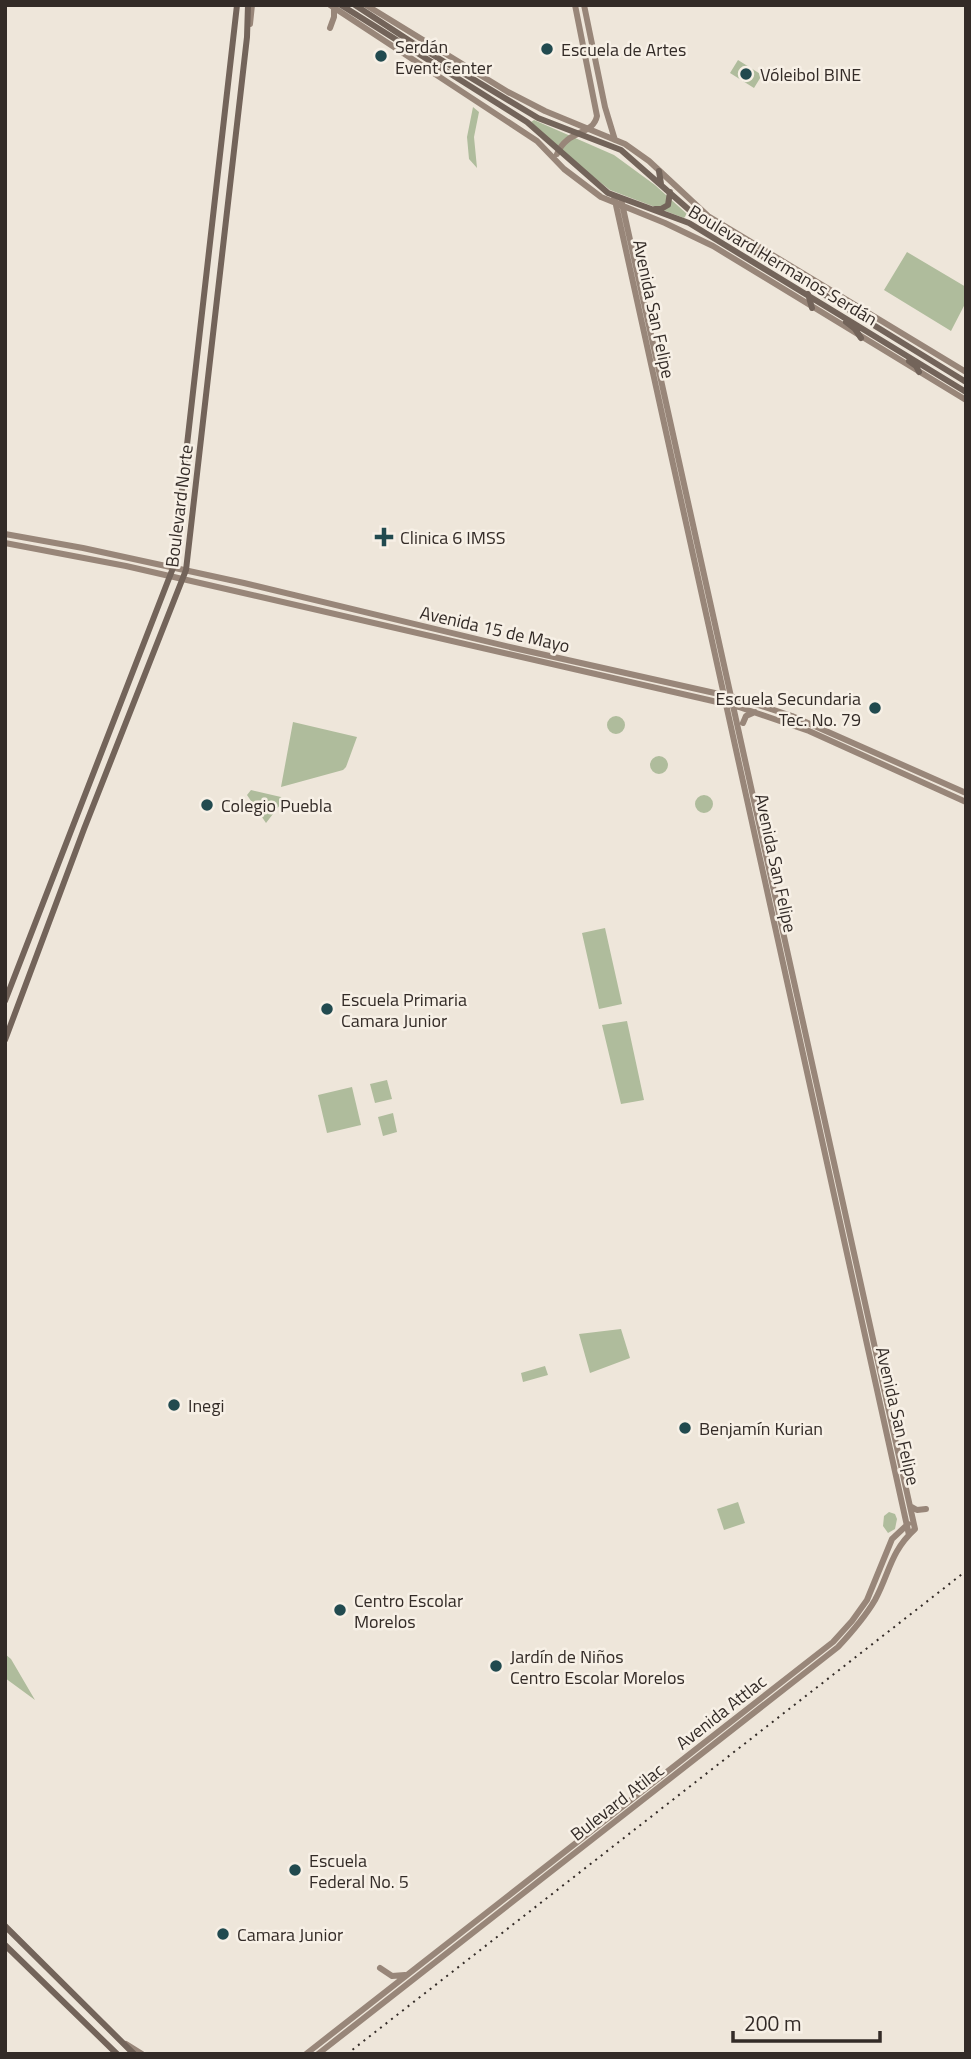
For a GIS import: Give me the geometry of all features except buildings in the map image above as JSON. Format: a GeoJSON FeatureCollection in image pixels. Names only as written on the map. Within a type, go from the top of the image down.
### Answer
{"type":"FeatureCollection","features":[{"type":"Feature","properties":{"kind":"main road","name":"Boulevard Norte"},"geometry":{"type":"LineString","coordinates":[[5,1001],[173,568],[235,5]]}},
{"type":"Feature","properties":{"kind":"main road","name":"Boulevard Norte"},"geometry":{"type":"LineString","coordinates":[[5,1040],[84,827],[186,570],[250,5]]}},
{"type":"Feature","properties":{"kind":"main road","name":"Boulevard Hermanos Serdán"},"geometry":{"type":"LineString","coordinates":[[355,5],[538,118],[621,150],[695,215],[966,382]]}},
{"type":"Feature","properties":{"kind":"main road"},"geometry":{"type":"LineString","coordinates":[[366,5],[500,88],[545,111],[614,138],[636,151],[709,216],[966,372]]}},
{"type":"Feature","properties":{"kind":"main road"},"geometry":{"type":"LineString","coordinates":[[555,159],[563,142],[590,128],[596,122],[597,116],[575,5]]}},
{"type":"Feature","properties":{"kind":"main road"},"geometry":{"type":"LineString","coordinates":[[584,5],[614,138],[621,150]]}},
{"type":"Feature","properties":{"kind":"main road","name":"Boulevard Hermanos Serdán"},"geometry":{"type":"LineString","coordinates":[[335,6],[527,122],[599,187],[619,201],[653,209],[689,223],[966,391]]}},
{"type":"Feature","properties":{"kind":"main road"},"geometry":{"type":"LineString","coordinates":[[330,28],[335,6],[522,130],[573,177],[601,197],[619,201],[713,246],[966,400]]}},
{"type":"Feature","properties":{"kind":"main road"},"geometry":{"type":"LineString","coordinates":[[370,15],[380,15]]}},
{"type":"Feature","properties":{"kind":"main road"},"geometry":{"type":"LineString","coordinates":[[590,81],[599,79]]}},
{"type":"Feature","properties":{"kind":"main road"},"geometry":{"type":"LineString","coordinates":[[490,89],[500,88]]}},
{"type":"Feature","properties":{"kind":"main road"},"geometry":{"type":"LineString","coordinates":[[500,88],[505,97]]}},
{"type":"Feature","properties":{"kind":"main road"},"geometry":{"type":"LineString","coordinates":[[659,171],[662,184]]}},
{"type":"Feature","properties":{"kind":"main road"},"geometry":{"type":"LineString","coordinates":[[653,209],[668,205],[671,198],[669,190]]}},
{"type":"Feature","properties":{"kind":"main road","name":"Avenida San Felipe"},"geometry":{"type":"LineString","coordinates":[[619,201],[729,705],[910,1506],[912,1532]]}},
{"type":"Feature","properties":{"kind":"main road"},"geometry":{"type":"LineString","coordinates":[[808,294],[812,308]]}},
{"type":"Feature","properties":{"kind":"main road"},"geometry":{"type":"LineString","coordinates":[[841,314],[861,338]]}},
{"type":"Feature","properties":{"kind":"main road"},"geometry":{"type":"LineString","coordinates":[[896,348],[899,355],[916,366],[919,372]]}},
{"type":"Feature","properties":{"kind":"main road","name":"Avenida 15 de Mayo"},"geometry":{"type":"LineString","coordinates":[[5,534],[186,570],[727,696],[792,716],[966,793]]}},
{"type":"Feature","properties":{"kind":"main road","name":"Avenida 15 de Mayo"},"geometry":{"type":"LineString","coordinates":[[5,543],[171,576],[755,712],[809,731],[966,802]]}},
{"type":"Feature","properties":{"kind":"main road","name":"Avenida San Felipe"},"geometry":{"type":"LineString","coordinates":[[729,705],[904,1508],[903,1515],[906,1526],[912,1532]]}},
{"type":"Feature","properties":{"kind":"main road"},"geometry":{"type":"LineString","coordinates":[[743,723],[746,716],[755,712]]}},
{"type":"Feature","properties":{"kind":"main road"},"geometry":{"type":"LineString","coordinates":[[910,1506],[917,1510],[926,1509]]}},
{"type":"Feature","properties":{"kind":"main road","name":"Avenida Attlac"},"geometry":{"type":"LineString","coordinates":[[306,2054],[691,1757],[833,1642],[867,1600],[892,1539],[913,1520]]}},
{"type":"Feature","properties":{"kind":"main road","name":"Bulevard Atilac"},"geometry":{"type":"LineString","coordinates":[[318,2054],[691,1757],[838,1647],[857,1627],[874,1602],[900,1543],[912,1532]]}},
{"type":"Feature","properties":{"kind":"main road"},"geometry":{"type":"LineString","coordinates":[[5,1926],[134,2054]]}},
{"type":"Feature","properties":{"kind":"main road"},"geometry":{"type":"LineString","coordinates":[[5,1945],[117,2054]]}},
{"type":"Feature","properties":{"kind":"main road"},"geometry":{"type":"LineString","coordinates":[[380,1968],[392,1976],[411,1973]]}},
{"type":"Feature","properties":{"kind":"main road"},"geometry":{"type":"LineString","coordinates":[[48,1986],[54,1979],[51,1971]]}},
{"type":"Feature","properties":{"kind":"main road"},"geometry":{"type":"LineString","coordinates":[[126,2044],[142,2054]]}},
{"type":"Feature","properties":{"kind":"green space","name":"Vóleibol BINE"},"geometry":{"type":"Polygon","coordinates":[[[738,60],[762,75],[754,88],[730,73],[738,60]]]}},
{"type":"Feature","properties":{"kind":"green space"},"geometry":{"type":"Polygon","coordinates":[[[473,107],[479,112],[474,137],[477,168],[469,159],[467,137],[473,107]]]}},
{"type":"Feature","properties":{"kind":"green space"},"geometry":{"type":"Polygon","coordinates":[[[534,120],[614,155],[655,185],[687,214],[684,218],[610,190],[572,160],[531,122],[534,120]]]}},
{"type":"Feature","properties":{"kind":"green space"},"geometry":{"type":"Polygon","coordinates":[[[907,252],[966,287],[966,302],[951,331],[884,290],[907,252]]]}},
{"type":"Feature","properties":{"kind":"green space"},"geometry":{"type":"Polygon","coordinates":[[[616,716],[624,721],[625,725],[620,733],[616,734],[608,729],[607,725],[612,717],[616,716]]]}},
{"type":"Feature","properties":{"kind":"green space"},"geometry":{"type":"Polygon","coordinates":[[[293,722],[357,737],[346,767],[281,787],[293,722]]]}},
{"type":"Feature","properties":{"kind":"green space"},"geometry":{"type":"Polygon","coordinates":[[[659,756],[667,761],[668,765],[663,773],[659,774],[651,769],[650,765],[655,757],[659,756]]]}},
{"type":"Feature","properties":{"kind":"green space"},"geometry":{"type":"Polygon","coordinates":[[[251,790],[281,797],[283,801],[266,823],[247,795],[251,790]]]}},
{"type":"Feature","properties":{"kind":"green space"},"geometry":{"type":"Polygon","coordinates":[[[704,795],[712,800],[713,804],[708,812],[704,813],[696,808],[695,804],[700,796],[704,795]]]}},
{"type":"Feature","properties":{"kind":"green space"},"geometry":{"type":"Polygon","coordinates":[[[605,928],[622,1004],[599,1009],[582,933],[605,928]]]}},
{"type":"Feature","properties":{"kind":"green space"},"geometry":{"type":"Polygon","coordinates":[[[627,1021],[644,1100],[621,1104],[602,1025],[627,1021]]]}},
{"type":"Feature","properties":{"kind":"green space"},"geometry":{"type":"Polygon","coordinates":[[[387,1080],[392,1099],[375,1103],[370,1084],[387,1080]]]}},
{"type":"Feature","properties":{"kind":"green space"},"geometry":{"type":"Polygon","coordinates":[[[352,1087],[361,1125],[327,1133],[318,1095],[352,1087]]]}},
{"type":"Feature","properties":{"kind":"green space"},"geometry":{"type":"Polygon","coordinates":[[[393,1113],[397,1132],[383,1136],[378,1117],[393,1113]]]}},
{"type":"Feature","properties":{"kind":"green space"},"geometry":{"type":"Polygon","coordinates":[[[621,1329],[630,1358],[590,1373],[579,1334],[621,1329]]]}},
{"type":"Feature","properties":{"kind":"green space"},"geometry":{"type":"Polygon","coordinates":[[[545,1366],[548,1375],[523,1382],[521,1373],[545,1366]]]}},
{"type":"Feature","properties":{"kind":"green space"},"geometry":{"type":"Polygon","coordinates":[[[738,1502],[745,1523],[724,1530],[717,1509],[738,1502]]]}},
{"type":"Feature","properties":{"kind":"green space"},"geometry":{"type":"Polygon","coordinates":[[[889,1512],[895,1514],[897,1519],[895,1529],[888,1533],[883,1526],[884,1516],[889,1512]]]}},
{"type":"Feature","properties":{"kind":"green space"},"geometry":{"type":"Polygon","coordinates":[[[5,1654],[11,1659],[35,1700],[5,1678],[5,1654]]]}},
{"type":"Feature","properties":{"kind":"railway"},"geometry":{"type":"LineString","coordinates":[[347,2054],[966,1571]]}},
{"type":"Feature","properties":{"kind":"place","name":"Escuela de Artes"},"geometry":{"type":"Point","coordinates":[547,49]}},
{"type":"Feature","properties":{"kind":"place","name":"Serdán Event Center"},"geometry":{"type":"Point","coordinates":[381,56]}},
{"type":"Feature","properties":{"kind":"place","name":"Vóleibol BINE"},"geometry":{"type":"Point","coordinates":[746,74]}},
{"type":"Feature","properties":{"kind":"place","name":"Clinica 6 IMSS"},"geometry":{"type":"Point","coordinates":[384,537]}},
{"type":"Feature","properties":{"kind":"place","name":"Escuela Secundaria Tec. No. 79"},"geometry":{"type":"Point","coordinates":[875,708]}},
{"type":"Feature","properties":{"kind":"place","name":"Colegio Puebla"},"geometry":{"type":"Point","coordinates":[207,805]}},
{"type":"Feature","properties":{"kind":"place","name":"Escuela Primaria Camara Junior"},"geometry":{"type":"Point","coordinates":[327,1009]}},
{"type":"Feature","properties":{"kind":"place","name":"Inegi"},"geometry":{"type":"Point","coordinates":[174,1405]}},
{"type":"Feature","properties":{"kind":"place","name":"Benjamín Kurian"},"geometry":{"type":"Point","coordinates":[685,1428]}},
{"type":"Feature","properties":{"kind":"place","name":"Centro Escolar Morelos"},"geometry":{"type":"Point","coordinates":[340,1610]}},
{"type":"Feature","properties":{"kind":"place","name":"Jardín de Niños Centro Escolar Morelos"},"geometry":{"type":"Point","coordinates":[496,1666]}},
{"type":"Feature","properties":{"kind":"place","name":"Escuela Federal No. 5"},"geometry":{"type":"Point","coordinates":[295,1870]}},
{"type":"Feature","properties":{"kind":"place","name":"Camara Junior"},"geometry":{"type":"Point","coordinates":[223,1934]}}]}
